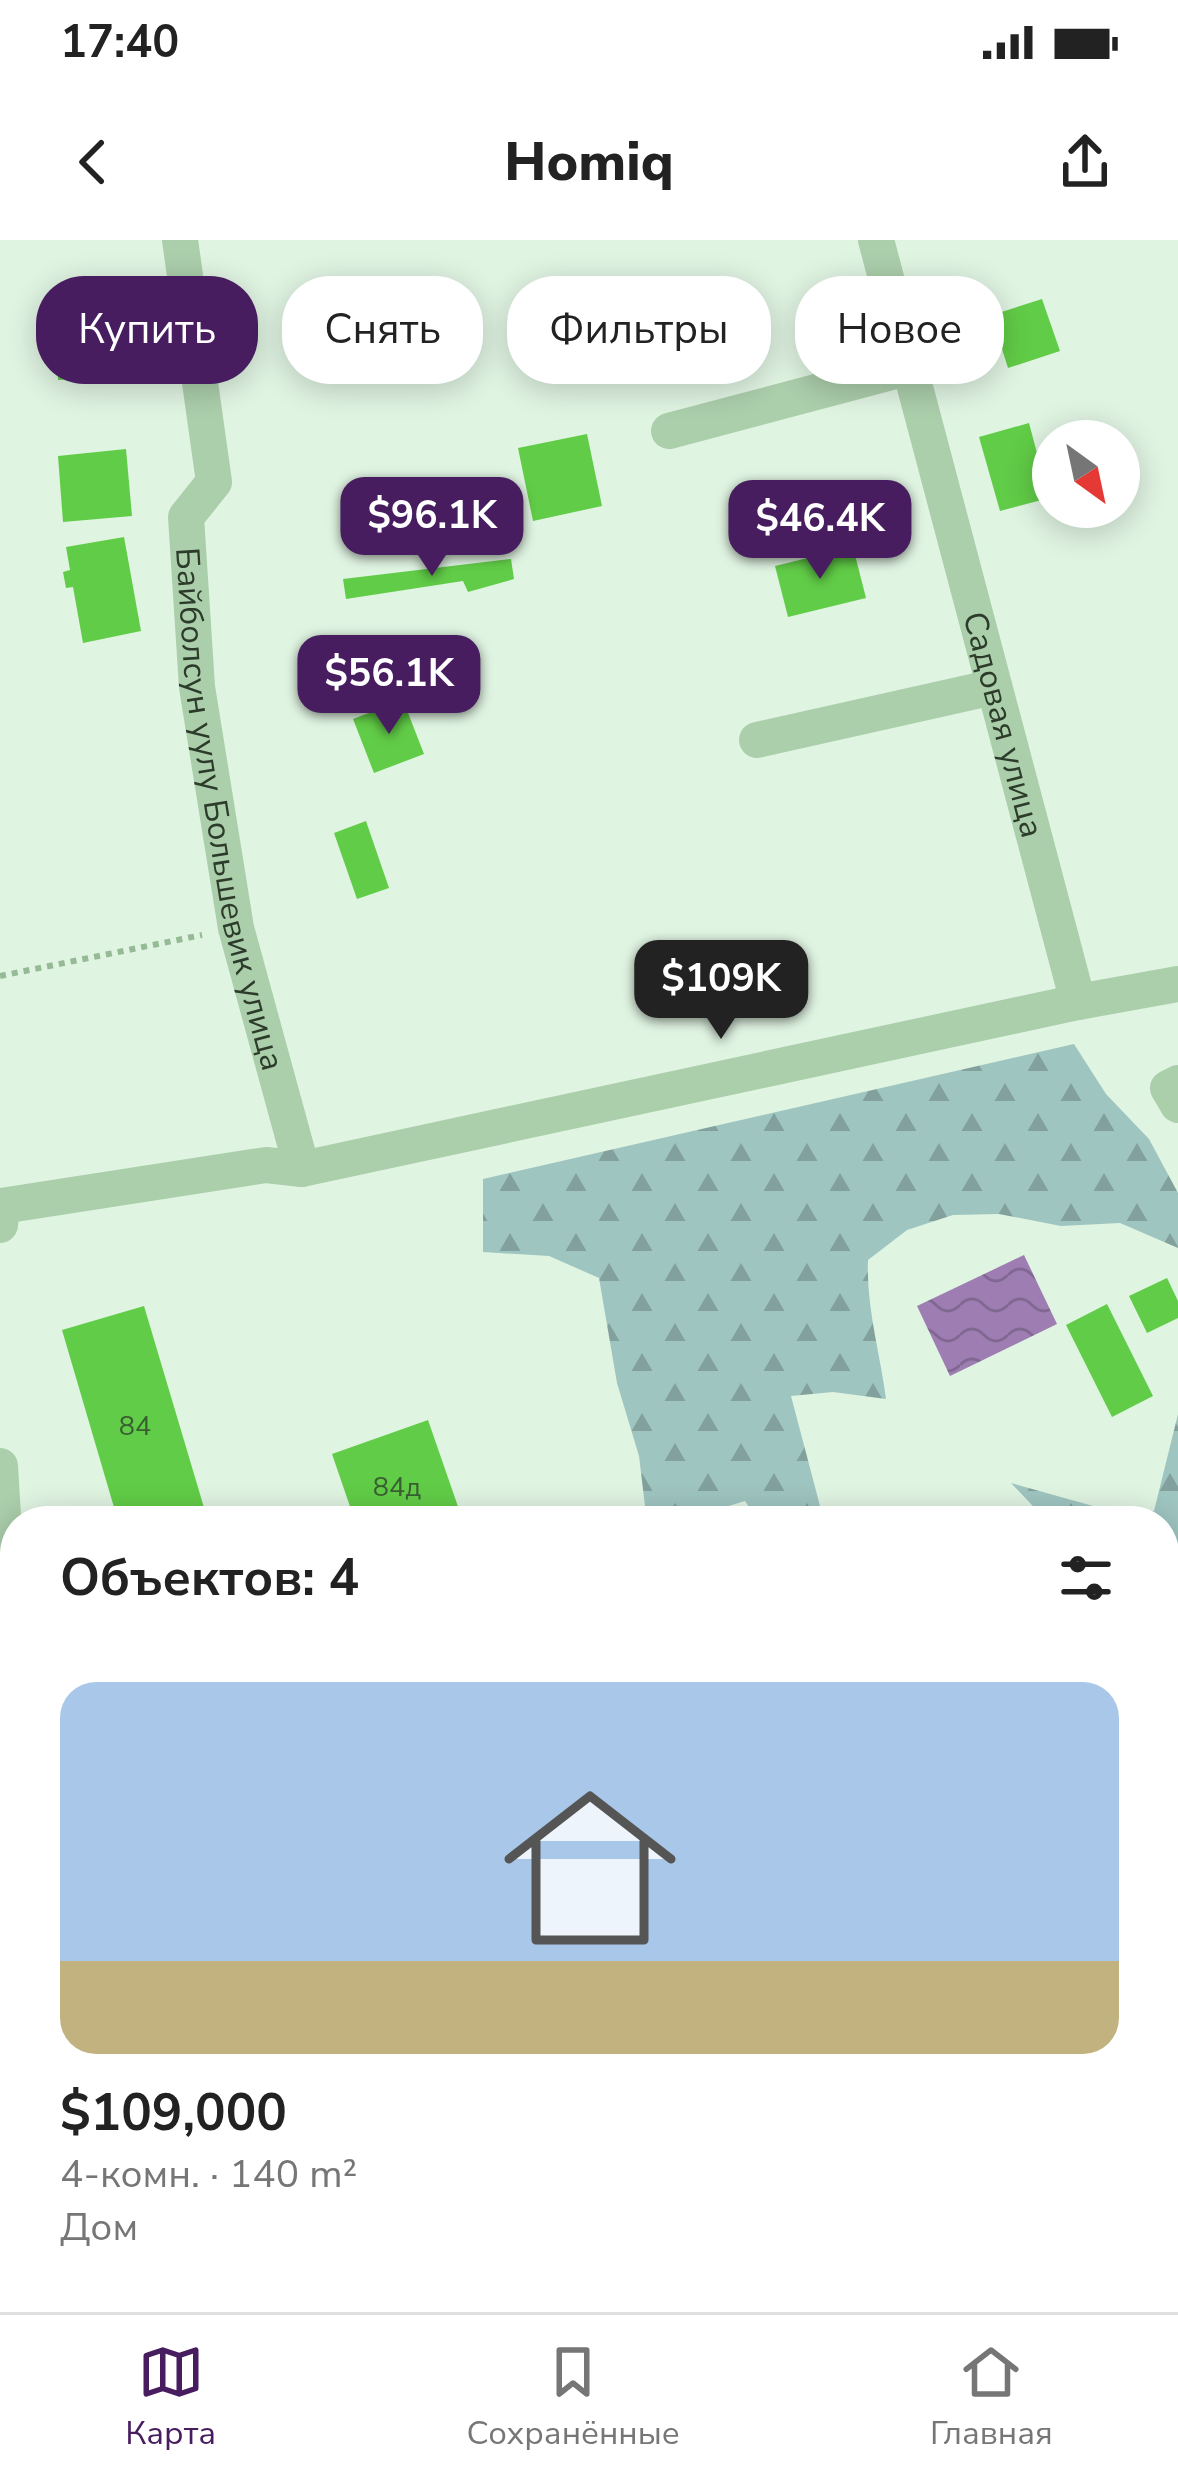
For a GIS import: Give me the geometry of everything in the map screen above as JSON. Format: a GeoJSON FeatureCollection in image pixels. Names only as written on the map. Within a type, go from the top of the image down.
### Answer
{"type":"FeatureCollection","features":[{"type":"Feature","properties":{"kind":"street","name":"Байболсун уулу Большевик улица"},"geometry":{"type":"LineString","coordinates":[[180,240],[214,482],[186,517],[197,687],[236,928],[284,1167]]}},
{"type":"Feature","properties":{"kind":"street","name":"Садовая улица"},"geometry":{"type":"LineString","coordinates":[[876,240],[886,276]]}},
{"type":"Feature","properties":{"kind":"street"},"geometry":{"type":"LineString","coordinates":[[669,430],[845,384]]}},
{"type":"Feature","properties":{"kind":"street","name":"Садовая улица"},"geometry":{"type":"LineString","coordinates":[[914,384],[1078,1002]]}},
{"type":"Feature","properties":{"kind":"street"},"geometry":{"type":"LineString","coordinates":[[757,740],[994,687]]}},
{"type":"Feature","properties":{"kind":"street"},"geometry":{"type":"LineString","coordinates":[[0,1225],[2,1206],[284,1167],[1178,985]]}},
{"type":"Feature","properties":{"kind":"street"},"geometry":{"type":"LineString","coordinates":[[1178,1083],[1168,1088],[1178,1105]]}},
{"type":"Feature","properties":{"kind":"street"},"geometry":{"type":"LineString","coordinates":[[0,1466],[2,1506]]}},
{"type":"Feature","properties":{"kind":"path"},"geometry":{"type":"LineString","coordinates":[[0,976],[236,928]]}},
{"type":"Feature","properties":{"kind":"green space"},"geometry":{"type":"Polygon","coordinates":[[[1074,1044],[1106,1094],[1149,1139],[1178,1193],[1178,1248],[1120,1223],[1061,1226],[999,1214],[953,1215],[907,1230],[868,1260],[871,1312],[886,1399],[833,1392],[791,1396],[820,1506],[748,1506],[745,1501],[729,1506],[645,1506],[639,1456],[617,1383],[599,1278],[549,1256],[483,1252],[483,1179],[1074,1044]]]}},
{"type":"Feature","properties":{"kind":"green space"},"geometry":{"type":"Polygon","coordinates":[[[1178,1414],[1178,1506],[1155,1506],[1178,1414]]]}},
{"type":"Feature","properties":{"kind":"green space"},"geometry":{"type":"Polygon","coordinates":[[[1011,1483],[1093,1506],[1033,1506],[1011,1483]]]}},
{"type":"Feature","properties":{"kind":"water"},"geometry":{"type":"Polygon","coordinates":[[[1024,1255],[1057,1324],[950,1376],[917,1306],[1024,1255]]]}},
{"type":"Feature","properties":{"kind":"building"},"geometry":{"type":"Polygon","coordinates":[[[1042,299],[1060,351],[1008,368],[1004,311],[1042,299]]]}},
{"type":"Feature","properties":{"kind":"building"},"geometry":{"type":"Polygon","coordinates":[[[1029,423],[1032,503],[1000,511],[979,437],[1029,423]]]}},
{"type":"Feature","properties":{"kind":"building"},"geometry":{"type":"Polygon","coordinates":[[[587,434],[602,506],[533,521],[518,448],[587,434]]]}},
{"type":"Feature","properties":{"kind":"building"},"geometry":{"type":"Polygon","coordinates":[[[126,449],[132,516],[63,522],[58,456],[126,449]]]}},
{"type":"Feature","properties":{"kind":"building"},"geometry":{"type":"Polygon","coordinates":[[[124,537],[141,631],[83,643],[73,587],[66,588],[63,572],[70,570],[66,547],[124,537]]]}},
{"type":"Feature","properties":{"kind":"building"},"geometry":{"type":"Polygon","coordinates":[[[853,547],[866,598],[788,617],[775,566],[853,547]]]}},
{"type":"Feature","properties":{"kind":"building"},"geometry":{"type":"Polygon","coordinates":[[[511,559],[514,579],[468,592],[463,581],[346,599],[343,579],[511,559]]]}},
{"type":"Feature","properties":{"kind":"building"},"geometry":{"type":"Polygon","coordinates":[[[403,700],[424,754],[374,773],[353,719],[403,700]]]}},
{"type":"Feature","properties":{"kind":"building"},"geometry":{"type":"Polygon","coordinates":[[[366,821],[389,888],[357,899],[334,833],[366,821]]]}},
{"type":"Feature","properties":{"kind":"building"},"geometry":{"type":"Polygon","coordinates":[[[1167,1278],[1178,1301],[1178,1318],[1147,1333],[1129,1296],[1167,1278]]]}},
{"type":"Feature","properties":{"kind":"building"},"geometry":{"type":"Polygon","coordinates":[[[1107,1304],[1153,1396],[1112,1417],[1066,1325],[1107,1304]]]}},
{"type":"Feature","properties":{"kind":"building"},"geometry":{"type":"Polygon","coordinates":[[[144,1306],[204,1506],[114,1506],[62,1330],[144,1306]]]}},
{"type":"Feature","properties":{"kind":"building"},"geometry":{"type":"Polygon","coordinates":[[[428,1420],[458,1506],[350,1506],[332,1454],[428,1420]]]}}]}
